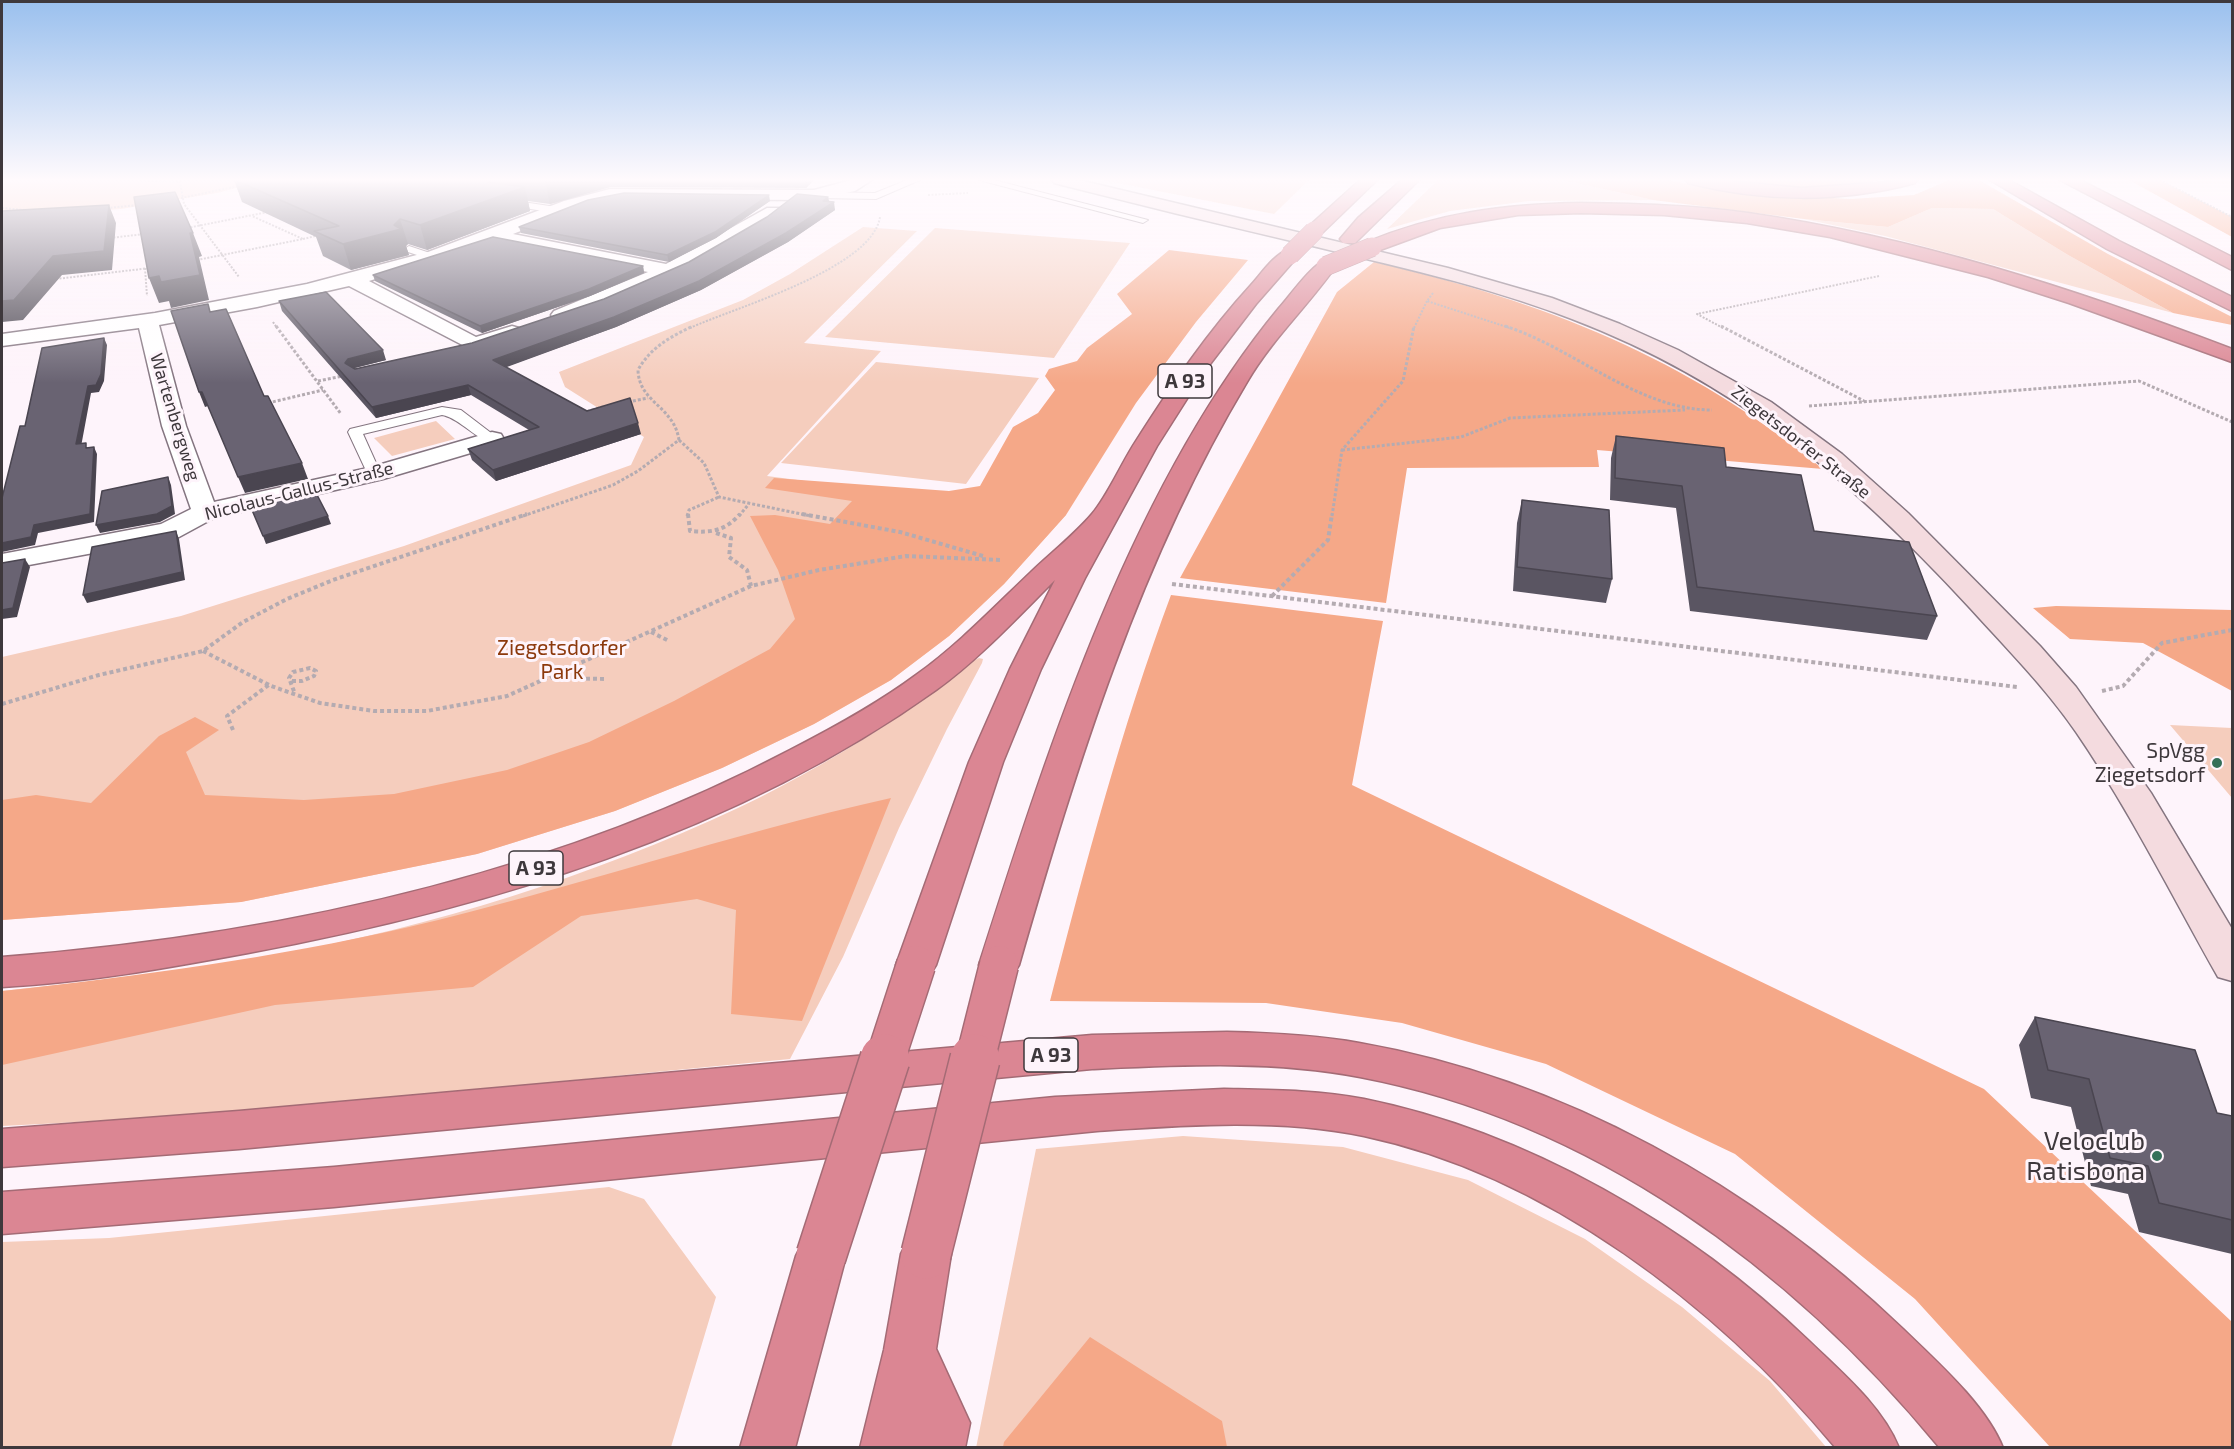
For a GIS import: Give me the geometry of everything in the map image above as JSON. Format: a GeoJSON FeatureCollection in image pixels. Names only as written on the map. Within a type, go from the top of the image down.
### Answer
{"type":"FeatureCollection","features":[{"type":"Feature","properties":{"kind":"highway","name":"A 93"},"geometry":{"type":"LineString","coordinates":[[767,1448],[821,1256],[916,964],[969,808],[1018,687],[1100,520],[1188,376],[1227,324],[1297,248]]}},
{"type":"Feature","properties":{"kind":"highway","name":"A 93"},"geometry":{"type":"LineString","coordinates":[[887,1448],[910,1350],[926,1254],[999,964],[1043,818],[1121,609],[1180,479],[1237,380],[1281,319],[1342,248]]}},
{"type":"Feature","properties":{"kind":"highway"},"geometry":{"type":"LineString","coordinates":[[1326,266],[1370,248]]}},
{"type":"Feature","properties":{"kind":"highway"},"geometry":{"type":"LineString","coordinates":[[1889,248],[1980,270],[2114,312],[2232,356]]}},
{"type":"Feature","properties":{"kind":"highway"},"geometry":{"type":"LineString","coordinates":[[2119,248],[2232,305]]}},
{"type":"Feature","properties":{"kind":"highway"},"geometry":{"type":"LineString","coordinates":[[2158,248],[2223,280]]}},
{"type":"Feature","properties":{"kind":"highway"},"geometry":{"type":"LineString","coordinates":[[2200,248],[2232,264]]}},
{"type":"Feature","properties":{"kind":"highway","name":"A 93"},"geometry":{"type":"LineString","coordinates":[[2,972],[122,960],[365,917],[520,874],[706,806],[827,746],[927,682],[994,624],[1100,520]]}},
{"type":"Feature","properties":{"kind":"highway","name":"A 93"},"geometry":{"type":"LineString","coordinates":[[2,1148],[251,1129],[1092,1052],[1200,1048],[1360,1060],[1434,1077],[1535,1111],[1611,1145],[1719,1211],[1837,1298],[1952,1417],[1976,1448]]}},
{"type":"Feature","properties":{"kind":"highway"},"geometry":{"type":"LineString","coordinates":[[2,1213],[180,1202],[548,1164],[1155,1107],[1282,1107],[1381,1121],[1495,1159],[1610,1215],[1737,1306],[1842,1409],[1872,1448]]}},
{"type":"Feature","properties":{"kind":"highway"},"geometry":{"type":"LineString","coordinates":[[910,1350],[943,1423],[938,1448]]}},
{"type":"Feature","properties":{"kind":"street"},"geometry":{"type":"LineString","coordinates":[[2,340],[147,312],[258,302],[352,280],[460,248]]}},
{"type":"Feature","properties":{"kind":"street"},"geometry":{"type":"LineString","coordinates":[[554,248],[669,270]]}},
{"type":"Feature","properties":{"kind":"street"},"geometry":{"type":"LineString","coordinates":[[352,280],[474,345],[534,326],[669,270],[711,248]]}},
{"type":"Feature","properties":{"kind":"street","name":"Ziegetsdorfer Straße"},"geometry":{"type":"LineString","coordinates":[[1340,248],[1449,274],[1528,297],[1614,329],[1726,383],[1766,410],[1844,470],[1920,539],[2063,691],[2128,783],[2197,897],[2232,966]]}},
{"type":"Feature","properties":{"kind":"street","name":"Wartenbergweg"},"geometry":{"type":"LineString","coordinates":[[147,312],[174,426],[205,512]]}},
{"type":"Feature","properties":{"kind":"street","name":"Nicolaus-Gallus-Straße"},"geometry":{"type":"LineString","coordinates":[[2,562],[169,531],[205,512],[374,474],[492,439]]}},
{"type":"Feature","properties":{"kind":"lane"},"geometry":{"type":"LineString","coordinates":[[409,249],[432,257]]}},
{"type":"Feature","properties":{"kind":"lane"},"geometry":{"type":"LineString","coordinates":[[450,350],[474,345]]}},
{"type":"Feature","properties":{"kind":"lane"},"geometry":{"type":"LineString","coordinates":[[374,474],[355,432],[442,411],[456,413],[492,439]]}},
{"type":"Feature","properties":{"kind":"path"},"geometry":{"type":"LineString","coordinates":[[218,248],[355,432]]}},
{"type":"Feature","properties":{"kind":"path"},"geometry":{"type":"LineString","coordinates":[[192,261],[260,248]]}},
{"type":"Feature","properties":{"kind":"path"},"geometry":{"type":"LineString","coordinates":[[2,704],[99,675],[203,651],[243,622],[324,584],[613,485],[648,465],[679,440],[680,429],[672,415],[648,398],[642,390],[638,372],[642,359],[677,333],[800,284],[858,248]]}},
{"type":"Feature","properties":{"kind":"path"},"geometry":{"type":"LineString","coordinates":[[54,279],[153,267]]}},
{"type":"Feature","properties":{"kind":"path"},"geometry":{"type":"LineString","coordinates":[[145,268],[147,312]]}},
{"type":"Feature","properties":{"kind":"path"},"geometry":{"type":"LineString","coordinates":[[1272,597],[1328,540],[1342,450],[1402,381],[1415,321],[1449,274]]}},
{"type":"Feature","properties":{"kind":"path"},"geometry":{"type":"LineString","coordinates":[[1865,401],[1697,314],[1879,276]]}},
{"type":"Feature","properties":{"kind":"path"},"geometry":{"type":"LineString","coordinates":[[146,280],[155,279]]}},
{"type":"Feature","properties":{"kind":"path"},"geometry":{"type":"LineString","coordinates":[[1428,301],[1517,330],[1607,377],[1686,410]]}},
{"type":"Feature","properties":{"kind":"path"},"geometry":{"type":"LineString","coordinates":[[318,381],[348,375]]}},
{"type":"Feature","properties":{"kind":"path"},"geometry":{"type":"LineString","coordinates":[[1342,450],[1461,437],[1510,418],[1686,410],[1766,410],[2139,381],[2232,422]]}},
{"type":"Feature","properties":{"kind":"path"},"geometry":{"type":"LineString","coordinates":[[266,404],[323,390]]}},
{"type":"Feature","properties":{"kind":"path"},"geometry":{"type":"LineString","coordinates":[[627,402],[648,398]]}},
{"type":"Feature","properties":{"kind":"path"},"geometry":{"type":"LineString","coordinates":[[576,414],[607,406]]}},
{"type":"Feature","properties":{"kind":"path"},"geometry":{"type":"LineString","coordinates":[[679,440],[705,463],[719,497]]}},
{"type":"Feature","properties":{"kind":"path"},"geometry":{"type":"LineString","coordinates":[[751,586],[747,570],[729,557],[731,537],[690,531],[687,517],[689,510],[719,497],[748,505],[874,526],[931,539],[986,558]]}},
{"type":"Feature","properties":{"kind":"path"},"geometry":{"type":"LineString","coordinates":[[716,533],[735,521],[748,505]]}},
{"type":"Feature","properties":{"kind":"path"},"geometry":{"type":"LineString","coordinates":[[203,651],[295,695],[372,711],[422,713],[470,706],[550,678],[751,586],[819,570],[906,556],[1002,560]]}},
{"type":"Feature","properties":{"kind":"path"},"geometry":{"type":"LineString","coordinates":[[747,570],[754,569]]}},
{"type":"Feature","properties":{"kind":"path"},"geometry":{"type":"LineString","coordinates":[[1172,584],[2012,687],[2063,691],[2113,692],[2124,686],[2162,643],[2232,630]]}},
{"type":"Feature","properties":{"kind":"path"},"geometry":{"type":"LineString","coordinates":[[651,631],[669,641]]}},
{"type":"Feature","properties":{"kind":"path"},"geometry":{"type":"LineString","coordinates":[[292,681],[302,681],[314,676],[316,671],[310,668],[299,669],[289,678],[292,681],[295,695]]}},
{"type":"Feature","properties":{"kind":"path"},"geometry":{"type":"LineString","coordinates":[[550,678],[607,680]]}},
{"type":"Feature","properties":{"kind":"path"},"geometry":{"type":"LineString","coordinates":[[233,730],[227,716],[270,684]]}},
{"type":"Feature","properties":{"kind":"green space","name":"Ziegetsdorfer Park"},"geometry":{"type":"Polygon","coordinates":[[[831,248],[900,248],[804,343],[881,351],[767,476],[1066,515],[1004,584],[949,636],[891,680],[814,724],[722,768],[615,811],[477,854],[241,902],[2,920],[2,657],[181,616],[404,546],[631,465],[644,437],[565,387],[559,372],[743,300],[831,248]]]}},
{"type":"Feature","properties":{"kind":"green space"},"geometry":{"type":"Polygon","coordinates":[[[915,248],[1127,248],[1054,358],[825,337],[915,248]]]}},
{"type":"Feature","properties":{"kind":"green space"},"geometry":{"type":"Polygon","coordinates":[[[1928,248],[2056,248],[2173,313],[1928,248]]]}},
{"type":"Feature","properties":{"kind":"green space"},"geometry":{"type":"Polygon","coordinates":[[[876,362],[1039,378],[966,484],[781,463],[876,362]]]}},
{"type":"Feature","properties":{"kind":"green space"},"geometry":{"type":"Polygon","coordinates":[[[436,421],[455,439],[392,456],[374,438],[436,421]]]}},
{"type":"Feature","properties":{"kind":"green space"},"geometry":{"type":"Polygon","coordinates":[[[979,658],[983,659],[982,663],[899,828],[843,957],[790,1059],[298,1106],[2,1126],[2,991],[172,972],[273,956],[393,930],[510,897],[626,856],[738,808],[780,787],[882,727],[959,669],[979,658]]]}},
{"type":"Feature","properties":{"kind":"green space","name":"SpVgg Ziegetsdorf"},"geometry":{"type":"Polygon","coordinates":[[[2170,725],[2232,728],[2232,798],[2170,725]]]}},
{"type":"Feature","properties":{"kind":"green space"},"geometry":{"type":"Polygon","coordinates":[[[1183,1136],[1343,1147],[1468,1180],[1585,1239],[1682,1307],[1770,1381],[1826,1447],[976,1448],[1036,1149],[1183,1136]]]}},
{"type":"Feature","properties":{"kind":"green space"},"geometry":{"type":"Polygon","coordinates":[[[609,1187],[644,1199],[716,1297],[671,1447],[2,1447],[2,1242],[109,1238],[609,1187]]]}},
{"type":"Feature","properties":{"kind":"shaded area"},"geometry":{"type":"Polygon","coordinates":[[[2056,248],[2097,248],[2232,317],[2232,325],[2173,313],[2056,248]]]}},
{"type":"Feature","properties":{"kind":"shaded area"},"geometry":{"type":"Polygon","coordinates":[[[1169,250],[1248,260],[1196,322],[1136,403],[1066,515],[1004,584],[949,636],[891,680],[814,724],[722,768],[615,811],[477,854],[241,902],[2,920],[2,800],[36,795],[91,803],[159,736],[195,717],[219,730],[186,752],[205,795],[304,800],[394,794],[507,770],[589,742],[674,701],[770,649],[795,619],[778,570],[750,516],[775,515],[830,524],[852,501],[765,488],[774,478],[949,491],[980,486],[1013,427],[1038,413],[1055,390],[1045,376],[1049,369],[1077,361],[1087,348],[1132,314],[1117,294],[1169,250]]]}},
{"type":"Feature","properties":{"kind":"shaded area"},"geometry":{"type":"Polygon","coordinates":[[[1374,262],[1497,295],[1611,338],[1719,395],[1823,469],[1597,450],[1599,467],[1407,468],[1386,603],[1180,578],[1337,292],[1374,262]]]}},
{"type":"Feature","properties":{"kind":"shaded area"},"geometry":{"type":"Polygon","coordinates":[[[1171,595],[1383,621],[1352,785],[1984,1089],[2231,1321],[2232,1447],[2050,1447],[1915,1299],[1735,1154],[1546,1064],[1402,1023],[1266,1003],[1050,1001],[1120,746],[1171,595]]]}},
{"type":"Feature","properties":{"kind":"shaded area"},"geometry":{"type":"Polygon","coordinates":[[[2056,606],[2232,610],[2232,691],[2143,643],[2070,639],[2033,608],[2056,606]]]}},
{"type":"Feature","properties":{"kind":"shaded area"},"geometry":{"type":"Polygon","coordinates":[[[891,798],[802,1021],[731,1014],[736,910],[697,899],[581,916],[473,987],[275,1005],[2,1065],[2,991],[206,965],[307,948],[409,927],[530,896],[770,828],[891,798]]]}},
{"type":"Feature","properties":{"kind":"shaded area"},"geometry":{"type":"Polygon","coordinates":[[[1090,1337],[1222,1421],[1227,1447],[1003,1447],[1004,1442],[1090,1337]]]}},
{"type":"Feature","properties":{"kind":"building"},"geometry":{"type":"Polygon","coordinates":[[[2,248],[104,248],[104,251],[53,256],[14,300],[2,301],[2,248]]]}},
{"type":"Feature","properties":{"kind":"building"},"geometry":{"type":"Polygon","coordinates":[[[143,248],[193,248],[200,275],[161,282],[159,276],[149,278],[143,248]]]}},
{"type":"Feature","properties":{"kind":"building"},"geometry":{"type":"Polygon","coordinates":[[[459,248],[548,248],[643,266],[589,289],[480,326],[373,275],[459,248]]]}},
{"type":"Feature","properties":{"kind":"building"},"geometry":{"type":"Polygon","coordinates":[[[628,248],[682,248],[667,255],[628,248]]]}},
{"type":"Feature","properties":{"kind":"building"},"geometry":{"type":"Polygon","coordinates":[[[714,248],[760,248],[699,281],[614,317],[493,360],[587,411],[630,398],[638,423],[493,470],[468,449],[539,427],[468,385],[372,407],[279,301],[326,292],[383,350],[348,359],[345,363],[355,369],[472,343],[604,299],[689,262],[714,248]]]}},
{"type":"Feature","properties":{"kind":"building"},"geometry":{"type":"Polygon","coordinates":[[[208,304],[210,312],[226,309],[264,396],[268,396],[302,463],[238,477],[202,392],[199,392],[171,311],[208,304]]]}},
{"type":"Feature","properties":{"kind":"building"},"geometry":{"type":"Polygon","coordinates":[[[104,338],[101,374],[96,385],[88,386],[76,444],[86,443],[86,448],[94,447],[90,514],[34,525],[31,537],[2,543],[2,498],[20,426],[25,426],[42,348],[104,338]]]}},
{"type":"Feature","properties":{"kind":"building"},"geometry":{"type":"Polygon","coordinates":[[[1616,436],[1724,448],[1726,467],[1801,475],[1814,531],[1909,542],[1937,616],[1697,587],[1682,486],[1615,478],[1616,436]]]}},
{"type":"Feature","properties":{"kind":"building"},"geometry":{"type":"Polygon","coordinates":[[[168,477],[172,506],[157,514],[96,525],[102,491],[168,477]]]}},
{"type":"Feature","properties":{"kind":"building"},"geometry":{"type":"Polygon","coordinates":[[[314,489],[328,516],[263,536],[249,503],[314,489]]]}},
{"type":"Feature","properties":{"kind":"building"},"geometry":{"type":"Polygon","coordinates":[[[1522,500],[1609,510],[1612,579],[1517,567],[1522,500]]]}},
{"type":"Feature","properties":{"kind":"building"},"geometry":{"type":"Polygon","coordinates":[[[176,531],[182,572],[83,595],[92,547],[176,531]]]}},
{"type":"Feature","properties":{"kind":"building"},"geometry":{"type":"Polygon","coordinates":[[[25,559],[13,608],[2,610],[2,563],[25,559]]]}},
{"type":"Feature","properties":{"kind":"building"},"geometry":{"type":"Polygon","coordinates":[[[2035,1017],[2195,1050],[2217,1113],[2232,1116],[2232,1220],[2159,1203],[2148,1166],[2110,1158],[2089,1079],[2048,1070],[2035,1017]]]}},
{"type":"Feature","properties":{"kind":"place","name":"SpVgg Ziegetsdorf"},"geometry":{"type":"Point","coordinates":[2217,763]}},
{"type":"Feature","properties":{"kind":"place","name":"Veloclub Ratisbona"},"geometry":{"type":"Point","coordinates":[2157,1156]}}]}
